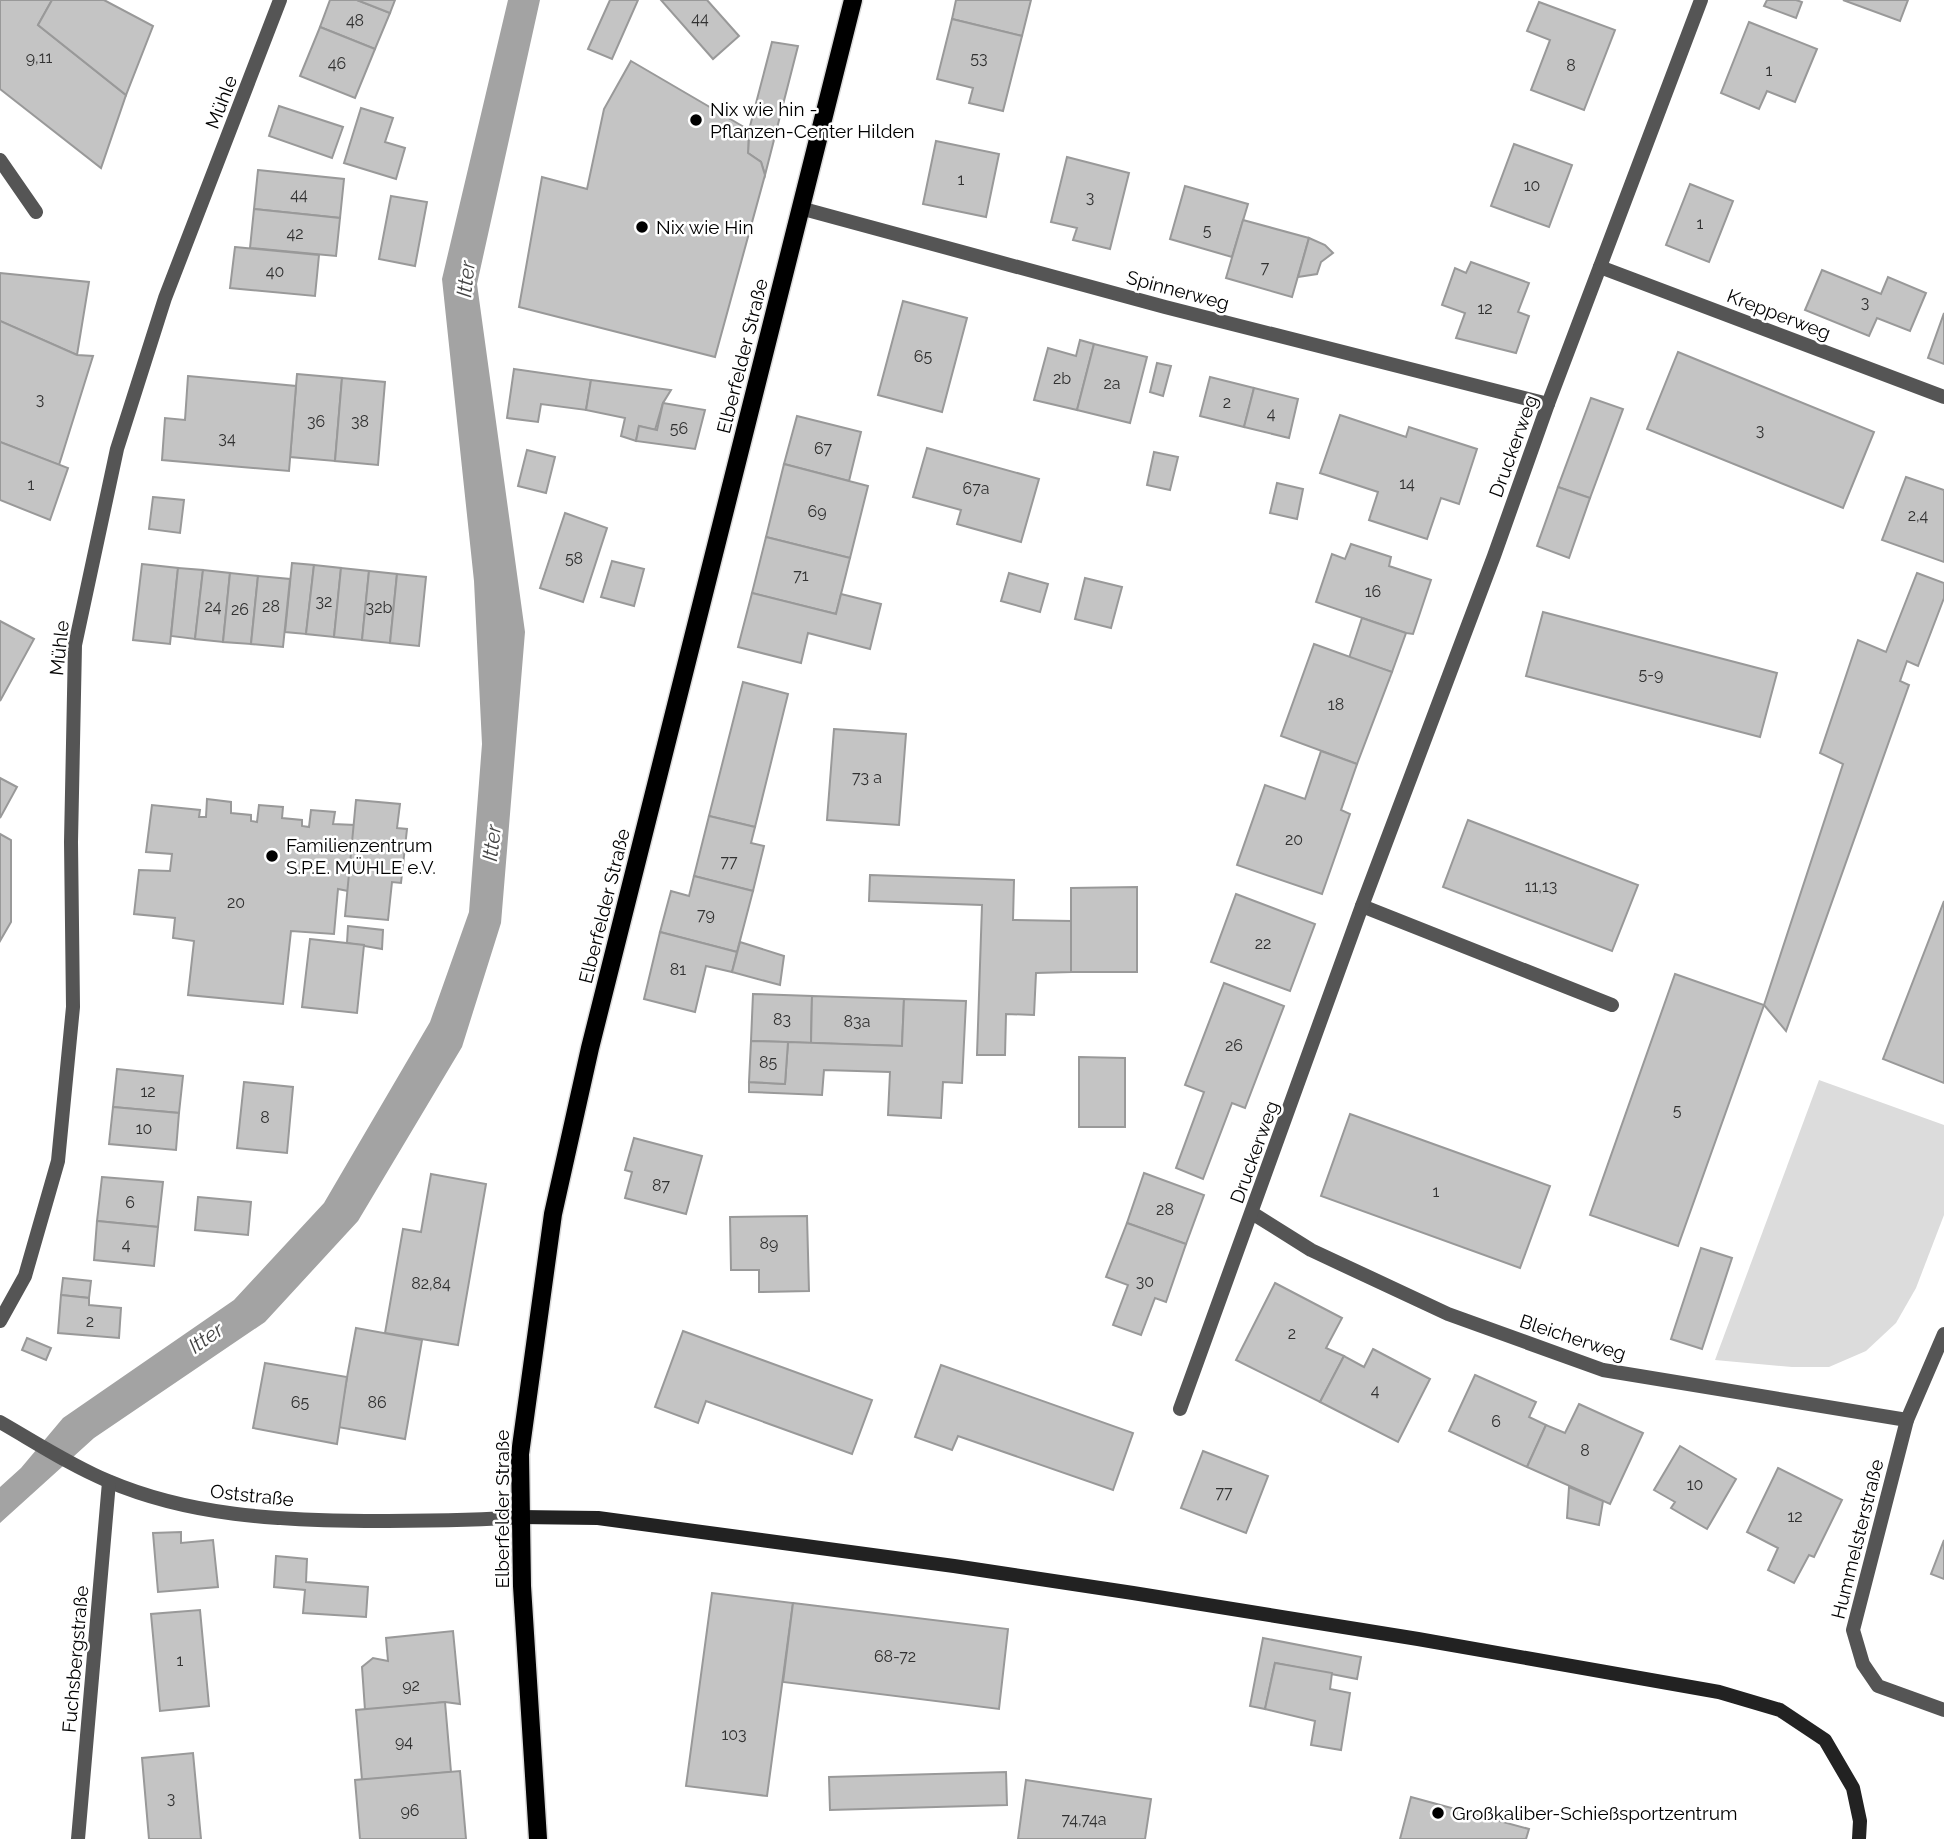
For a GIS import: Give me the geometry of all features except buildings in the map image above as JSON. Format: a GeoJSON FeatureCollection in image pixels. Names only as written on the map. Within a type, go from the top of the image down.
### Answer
{"type":"FeatureCollection","features":[{"type":"Feature","properties":{"kind":"main road","name":"Elberfelder Straße"},"geometry":{"type":"LineString","coordinates":[[538,1839],[520,1517],[523,1427],[553,1214],[590,1048],[853,0]]}},
{"type":"Feature","properties":{"kind":"main road"},"geometry":{"type":"LineString","coordinates":[[520,1517],[598,1518],[954,1566],[1133,1593],[1719,1692],[1780,1710],[1825,1741],[1853,1788],[1860,1821],[1859,1839]]}},
{"type":"Feature","properties":{"kind":"street","name":"Mühle"},"geometry":{"type":"LineString","coordinates":[[0,1321],[25,1276],[58,1161],[73,1007],[71,842],[75,645],[117,449],[165,298],[280,0]]}},
{"type":"Feature","properties":{"kind":"street","name":"Druckerweg"},"geometry":{"type":"LineString","coordinates":[[1180,1409],[1362,906],[1701,0]]}},
{"type":"Feature","properties":{"kind":"street"},"geometry":{"type":"LineString","coordinates":[[0,160],[36,212]]}},
{"type":"Feature","properties":{"kind":"street","name":"Spinnerweg"},"geometry":{"type":"LineString","coordinates":[[800,208],[1165,307],[1548,404]]}},
{"type":"Feature","properties":{"kind":"street","name":"Krepperweg"},"geometry":{"type":"LineString","coordinates":[[1600,268],[1944,397]]}},
{"type":"Feature","properties":{"kind":"street"},"geometry":{"type":"LineString","coordinates":[[1362,906],[1612,1005]]}},
{"type":"Feature","properties":{"kind":"street","name":"Bleicherweg"},"geometry":{"type":"LineString","coordinates":[[1252,1213],[1311,1251],[1448,1314],[1602,1370],[1907,1420]]}},
{"type":"Feature","properties":{"kind":"street","name":"Hummelsterstraße"},"geometry":{"type":"LineString","coordinates":[[1944,1334],[1907,1420],[1853,1630],[1863,1664],[1878,1686],[1944,1710]]}},
{"type":"Feature","properties":{"kind":"street","name":"Oststraße"},"geometry":{"type":"LineString","coordinates":[[0,1422],[109,1482],[186,1507],[298,1520],[440,1521],[520,1517]]}},
{"type":"Feature","properties":{"kind":"street","name":"Fuchsbergstraße"},"geometry":{"type":"LineString","coordinates":[[78,1839],[109,1482]]}},
{"type":"Feature","properties":{"kind":"shaded area"},"geometry":{"type":"Polygon","coordinates":[[[1819,1080],[1944,1125],[1944,1215],[1916,1288],[1896,1323],[1866,1351],[1829,1367],[1792,1367],[1715,1360],[1819,1080]]]}},
{"type":"Feature","properties":{"kind":"water","name":"Itter"},"geometry":{"type":"Polygon","coordinates":[[[508,0],[540,0],[477,284],[525,632],[501,923],[462,1047],[358,1221],[265,1322],[94,1438],[0,1523],[0,1487],[21,1468],[63,1418],[234,1300],[324,1203],[430,1022],[469,912],[482,744],[474,581],[442,279],[508,0]]]}},
{"type":"Feature","properties":{"kind":"place","name":"Nix wie hin - Pflanzen-Center Hilden"},"geometry":{"type":"Point","coordinates":[696,120]}},
{"type":"Feature","properties":{"kind":"place","name":"Nix wie Hin"},"geometry":{"type":"Point","coordinates":[642,227]}},
{"type":"Feature","properties":{"kind":"place","name":"Familienzentrum S.P.E. MÜHLE e.V."},"geometry":{"type":"Point","coordinates":[272,856]}},
{"type":"Feature","properties":{"kind":"place","name":"Großkaliber-Schießsportzentrum"},"geometry":{"type":"Point","coordinates":[1438,1813]}}]}
